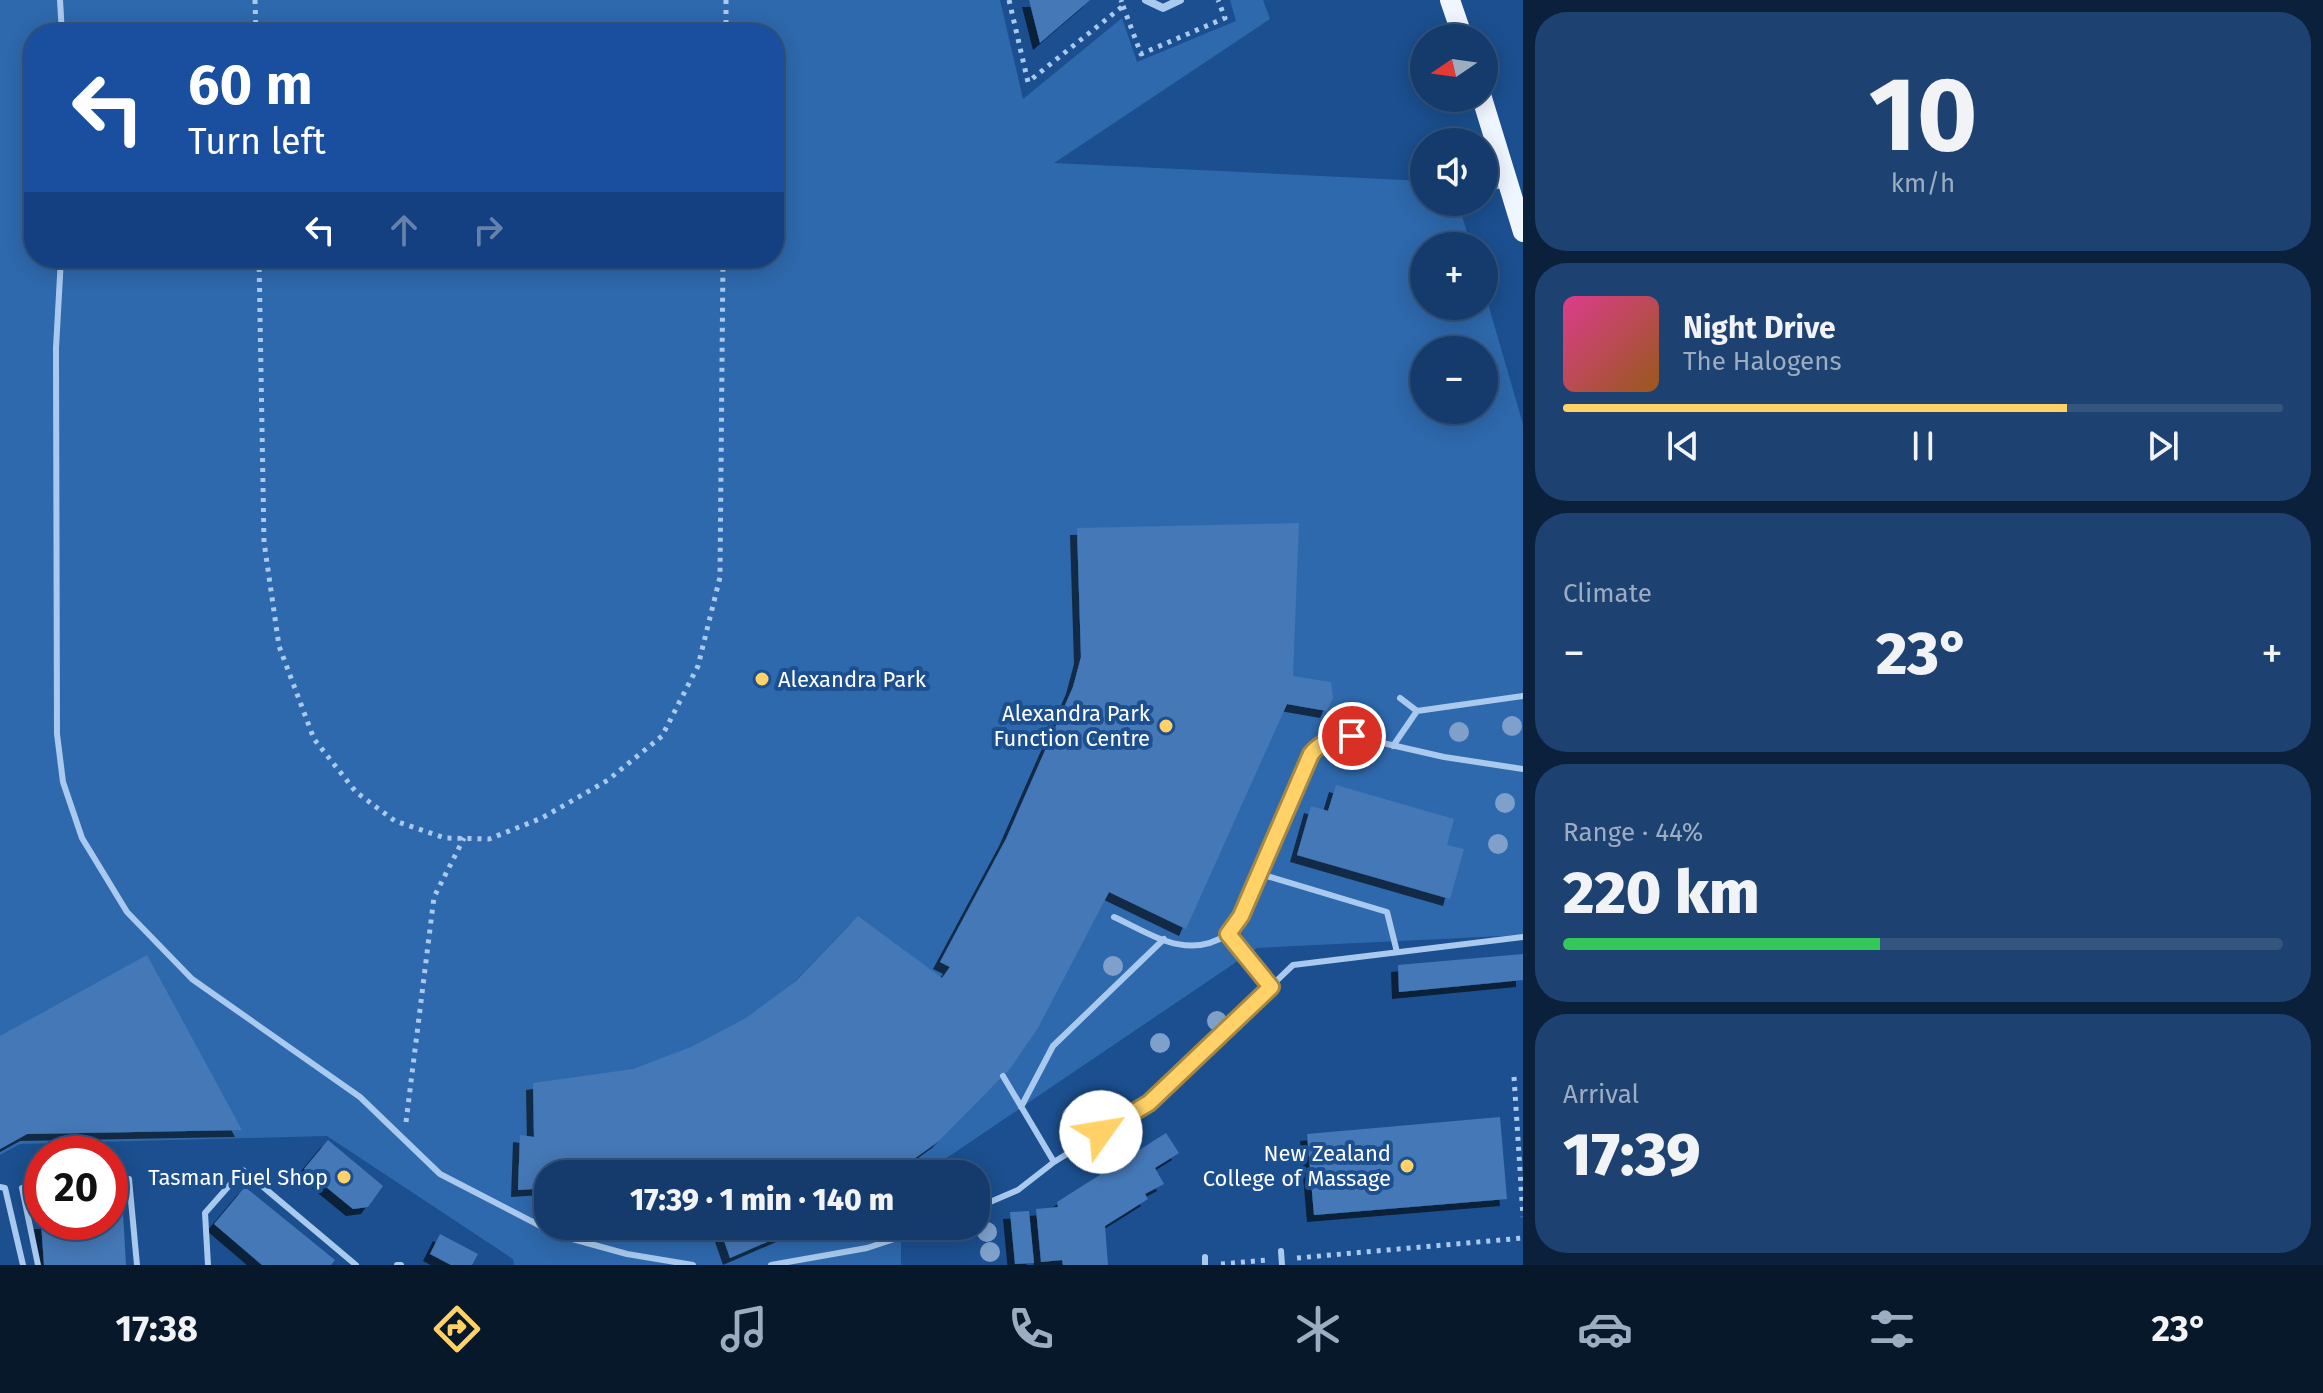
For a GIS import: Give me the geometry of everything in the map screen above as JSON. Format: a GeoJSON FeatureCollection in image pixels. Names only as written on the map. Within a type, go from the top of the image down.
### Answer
{"type":"FeatureCollection","features":[{"type":"Feature","properties":{"kind":"main road"},"geometry":{"type":"LineString","coordinates":[[1450,0],[1458,24]]}},
{"type":"Feature","properties":{"kind":"main road"},"geometry":{"type":"LineString","coordinates":[[1486,112],[1523,232]]}},
{"type":"Feature","properties":{"kind":"street"},"geometry":{"type":"LineString","coordinates":[[1146,0],[1163,8],[1180,0]]}},
{"type":"Feature","properties":{"kind":"lane"},"geometry":{"type":"LineString","coordinates":[[60,0],[61,24]]}},
{"type":"Feature","properties":{"kind":"lane"},"geometry":{"type":"LineString","coordinates":[[1498,186],[1509,183]]}},
{"type":"Feature","properties":{"kind":"lane"},"geometry":{"type":"LineString","coordinates":[[60,268],[56,348],[59,491],[54,676],[63,782],[82,838],[127,912],[192,979],[360,1097],[440,1174],[558,1235],[627,1254],[693,1265]]}},
{"type":"Feature","properties":{"kind":"lane"},"geometry":{"type":"LineString","coordinates":[[1400,698],[1417,711],[1523,696]]}},
{"type":"Feature","properties":{"kind":"lane"},"geometry":{"type":"LineString","coordinates":[[1393,746],[1417,711]]}},
{"type":"Feature","properties":{"kind":"lane"},"geometry":{"type":"LineString","coordinates":[[1114,917],[1183,948],[1200,948],[1228,934],[1241,916],[1311,754],[1318,745],[1336,737],[1352,736],[1523,769]]}},
{"type":"Feature","properties":{"kind":"lane"},"geometry":{"type":"LineString","coordinates":[[1260,874],[1387,912],[1397,952]]}},
{"type":"Feature","properties":{"kind":"lane"},"geometry":{"type":"LineString","coordinates":[[1228,934],[1271,987]]}},
{"type":"Feature","properties":{"kind":"lane"},"geometry":{"type":"LineString","coordinates":[[990,1202],[1018,1190],[1054,1162],[1149,1103],[1293,965],[1523,937]]}},
{"type":"Feature","properties":{"kind":"lane"},"geometry":{"type":"LineString","coordinates":[[1021,1107],[1053,1046],[1164,939]]}},
{"type":"Feature","properties":{"kind":"lane"},"geometry":{"type":"LineString","coordinates":[[1003,1076],[1054,1162]]}},
{"type":"Feature","properties":{"kind":"lane"},"geometry":{"type":"LineString","coordinates":[[208,1265],[205,1213],[243,1170],[356,1265]]}},
{"type":"Feature","properties":{"kind":"lane"},"geometry":{"type":"LineString","coordinates":[[129,1179],[137,1265]]}},
{"type":"Feature","properties":{"kind":"lane"},"geometry":{"type":"LineString","coordinates":[[3,1188],[23,1265]]}},
{"type":"Feature","properties":{"kind":"lane"},"geometry":{"type":"LineString","coordinates":[[22,1188],[38,1265]]}},
{"type":"Feature","properties":{"kind":"lane"},"geometry":{"type":"LineString","coordinates":[[771,1265],[867,1248],[891,1240]]}},
{"type":"Feature","properties":{"kind":"path"},"geometry":{"type":"LineString","coordinates":[[255,0],[256,24]]}},
{"type":"Feature","properties":{"kind":"path"},"geometry":{"type":"LineString","coordinates":[[726,0],[726,24]]}},
{"type":"Feature","properties":{"kind":"path"},"geometry":{"type":"LineString","coordinates":[[1009,0],[1028,82],[1122,3],[1141,54],[1225,18],[1218,0]]}},
{"type":"Feature","properties":{"kind":"path"},"geometry":{"type":"LineString","coordinates":[[259,268],[264,542],[279,646],[314,739],[356,792],[395,821],[445,838],[489,839],[529,824],[608,780],[662,736],[698,666],[720,577],[723,268]]}},
{"type":"Feature","properties":{"kind":"path"},"geometry":{"type":"LineString","coordinates":[[404,1139],[434,897],[464,838]]}},
{"type":"Feature","properties":{"kind":"path"},"geometry":{"type":"LineString","coordinates":[[1514,1077],[1523,1217]]}},
{"type":"Feature","properties":{"kind":"path"},"geometry":{"type":"LineString","coordinates":[[1207,1262],[1523,1238]]}},
{"type":"Feature","properties":{"kind":"shaded area","name":"Alexandra Park"},"geometry":{"type":"Polygon","coordinates":[[[0,0],[1000,0],[1023,99],[1122,18],[1137,62],[1236,21],[1230,0],[1263,0],[1270,19],[1054,163],[1410,180],[1410,216],[1462,216],[1467,232],[1410,232],[1410,320],[1493,320],[1497,336],[1410,336],[1410,424],[1498,424],[1498,338],[1523,424],[1523,935],[1257,948],[944,1160],[534,1160],[534,1240],[901,1240],[901,1265],[514,1265],[513,1259],[327,1136],[128,1141],[128,1136],[24,1136],[24,1144],[0,1155],[0,0]]]}},
{"type":"Feature","properties":{"kind":"building"},"geometry":{"type":"Polygon","coordinates":[[[1029,0],[1090,0],[1040,43],[1029,0]]]}},
{"type":"Feature","properties":{"kind":"building"},"geometry":{"type":"Polygon","coordinates":[[[1299,523],[1293,676],[1331,682],[1333,698],[1327,711],[1287,704],[1186,929],[1109,892],[1038,1028],[1009,1070],[939,1141],[913,1160],[534,1160],[534,1189],[518,1190],[520,1135],[534,1137],[533,1083],[633,1069],[691,1047],[746,1018],[796,981],[858,916],[942,978],[950,967],[940,962],[1006,839],[1073,687],[1081,657],[1077,528],[1299,523]]]}},
{"type":"Feature","properties":{"kind":"building"},"geometry":{"type":"Polygon","coordinates":[[[1336,785],[1454,819],[1447,845],[1464,849],[1450,899],[1297,855],[1311,806],[1328,811],[1336,785]]]}},
{"type":"Feature","properties":{"kind":"building"},"geometry":{"type":"Polygon","coordinates":[[[1523,954],[1523,980],[1399,992],[1398,965],[1523,954]]]}},
{"type":"Feature","properties":{"kind":"building"},"geometry":{"type":"Polygon","coordinates":[[[147,955],[242,1130],[27,1134],[0,1149],[0,1036],[147,955]]]}},
{"type":"Feature","properties":{"kind":"building","name":"New Zealand College of Massage"},"geometry":{"type":"Polygon","coordinates":[[[1500,1117],[1507,1199],[1314,1215],[1307,1134],[1500,1117]]]}},
{"type":"Feature","properties":{"kind":"building"},"geometry":{"type":"Polygon","coordinates":[[[1166,1133],[1179,1153],[1155,1168],[1164,1184],[1145,1194],[1148,1199],[1105,1226],[1108,1265],[1063,1265],[1062,1260],[1041,1262],[1036,1209],[1058,1207],[1057,1202],[1166,1133]]]}},
{"type":"Feature","properties":{"kind":"building","name":"Tasman Fuel Shop"},"geometry":{"type":"Polygon","coordinates":[[[328,1140],[383,1186],[368,1207],[353,1209],[304,1169],[328,1140]]]}},
{"type":"Feature","properties":{"kind":"building"},"geometry":{"type":"Polygon","coordinates":[[[245,1187],[335,1260],[331,1265],[262,1265],[214,1224],[245,1187]]]}},
{"type":"Feature","properties":{"kind":"building"},"geometry":{"type":"Polygon","coordinates":[[[1029,1211],[1034,1263],[1015,1264],[1010,1212],[1029,1211]]]}},
{"type":"Feature","properties":{"kind":"building"},"geometry":{"type":"Polygon","coordinates":[[[440,1234],[478,1254],[472,1265],[451,1265],[430,1254],[440,1234]]]}},
{"type":"Feature","properties":{"kind":"building"},"geometry":{"type":"Polygon","coordinates":[[[42,1240],[125,1240],[126,1265],[44,1265],[42,1240]]]}},
{"type":"Feature","properties":{"kind":"building"},"geometry":{"type":"Polygon","coordinates":[[[724,1240],[772,1240],[730,1258],[724,1240]]]}},
{"type":"Feature","properties":{"kind":"place","name":"Alexandra Park"},"geometry":{"type":"Point","coordinates":[762,679]}},
{"type":"Feature","properties":{"kind":"place","name":"Alexandra Park Function Centre"},"geometry":{"type":"Point","coordinates":[1166,726]}},
{"type":"Feature","properties":{"kind":"place","name":"New Zealand College of Massage"},"geometry":{"type":"Point","coordinates":[1407,1166]}},
{"type":"Feature","properties":{"kind":"place","name":"Tasman Fuel Shop"},"geometry":{"type":"Point","coordinates":[344,1177]}},
{"type":"Feature","properties":{"kind":"route"},"geometry":{"type":"LineString","coordinates":[[1101,1132],[1149,1103],[1271,987],[1228,934],[1241,916],[1311,754],[1318,745],[1336,737],[1352,736]]}}]}
